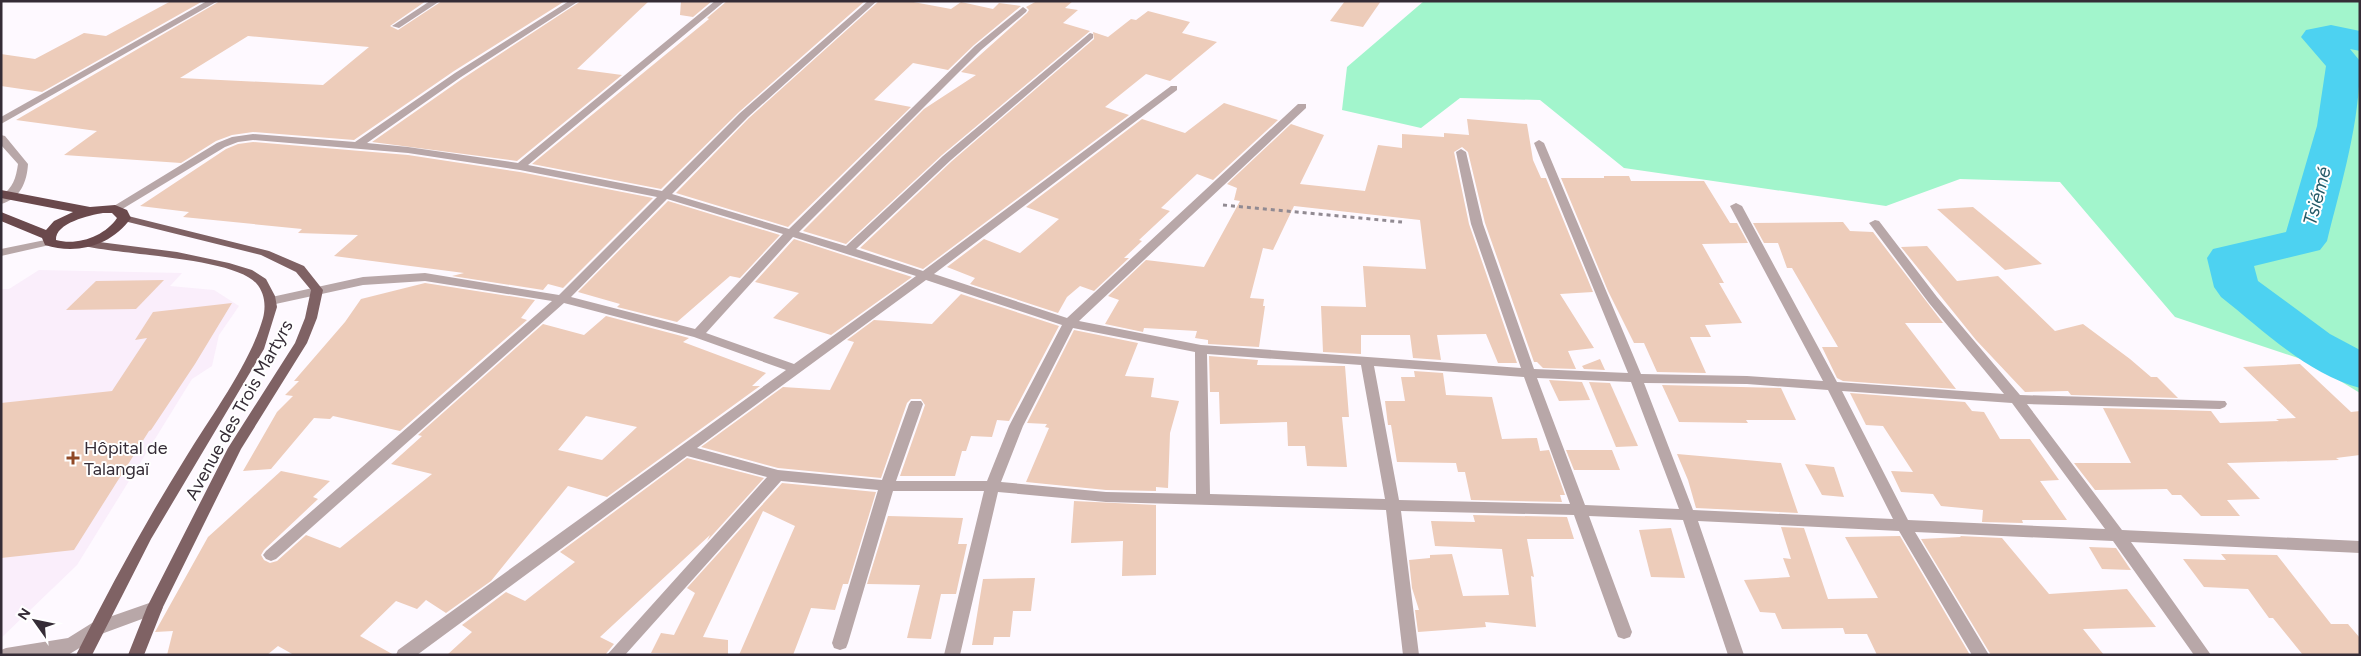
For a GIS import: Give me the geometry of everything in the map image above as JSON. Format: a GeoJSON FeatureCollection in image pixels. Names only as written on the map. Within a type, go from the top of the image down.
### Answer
{"type":"FeatureCollection","features":[{"type":"Feature","properties":{"kind":"highway"},"geometry":{"type":"LineString","coordinates":[[1,216],[50,239],[58,245],[70,246],[84,243],[111,232],[120,225],[119,214],[4,197]]}},
{"type":"Feature","properties":{"kind":"highway"},"geometry":{"type":"LineString","coordinates":[[50,239],[53,229],[62,222],[90,211]]}},
{"type":"Feature","properties":{"kind":"main road"},"geometry":{"type":"LineString","coordinates":[[119,214],[199,238],[265,253],[300,269],[317,290]]}},
{"type":"Feature","properties":{"kind":"main road","name":"Avenue des Trois Martyrs"},"geometry":{"type":"LineString","coordinates":[[84,243],[173,255],[234,268],[260,280],[271,300],[268,320],[258,349],[145,536],[84,655]]}},
{"type":"Feature","properties":{"kind":"main road","name":"Avenue des Trois Martyrs"},"geometry":{"type":"LineString","coordinates":[[136,655],[155,607],[235,448],[301,343],[311,318],[317,290]]}},
{"type":"Feature","properties":{"kind":"street"},"geometry":{"type":"LineString","coordinates":[[1,121],[214,1]]}},
{"type":"Feature","properties":{"kind":"street"},"geometry":{"type":"LineString","coordinates":[[396,26],[436,1]]}},
{"type":"Feature","properties":{"kind":"street"},"geometry":{"type":"LineString","coordinates":[[358,145],[458,75],[575,1]]}},
{"type":"Feature","properties":{"kind":"street"},"geometry":{"type":"LineString","coordinates":[[520,168],[721,1]]}},
{"type":"Feature","properties":{"kind":"street"},"geometry":{"type":"LineString","coordinates":[[271,555],[562,299],[744,115],[872,1]]}},
{"type":"Feature","properties":{"kind":"street"},"geometry":{"type":"LineString","coordinates":[[698,334],[791,233],[978,48],[1023,10]]}},
{"type":"Feature","properties":{"kind":"street"},"geometry":{"type":"LineString","coordinates":[[848,250],[946,158],[1090,36]]}},
{"type":"Feature","properties":{"kind":"street"},"geometry":{"type":"LineString","coordinates":[[404,655],[925,275],[1174,88]]}},
{"type":"Feature","properties":{"kind":"street"},"geometry":{"type":"LineString","coordinates":[[952,655],[992,486],[1016,426],[1068,323],[1302,106]]}},
{"type":"Feature","properties":{"kind":"street"},"geometry":{"type":"LineString","coordinates":[[119,214],[221,145],[236,139],[253,137],[358,145],[408,150],[520,168],[664,195],[848,250],[1068,323],[1201,349],[1529,373],[1636,378],[1746,380],[2016,399],[2220,404]]}},
{"type":"Feature","properties":{"kind":"street"},"geometry":{"type":"LineString","coordinates":[[1,138],[23,164],[22,180],[4,197]]}},
{"type":"Feature","properties":{"kind":"street"},"geometry":{"type":"LineString","coordinates":[[1539,143],[1636,378],[1688,516],[1720,617],[1736,655]]}},
{"type":"Feature","properties":{"kind":"street"},"geometry":{"type":"LineString","coordinates":[[1461,152],[1477,224],[1529,373],[1624,632]]}},
{"type":"Feature","properties":{"kind":"street"},"geometry":{"type":"LineString","coordinates":[[1736,206],[1833,387],[1903,525],[1980,655]]}},
{"type":"Feature","properties":{"kind":"street"},"geometry":{"type":"LineString","coordinates":[[1875,223],[1933,300],[2016,399],[2203,655]]}},
{"type":"Feature","properties":{"kind":"street"},"geometry":{"type":"LineString","coordinates":[[1,253],[50,239]]}},
{"type":"Feature","properties":{"kind":"street"},"geometry":{"type":"LineString","coordinates":[[271,300],[363,281],[424,277],[562,299],[698,334],[796,369]]}},
{"type":"Feature","properties":{"kind":"street"},"geometry":{"type":"LineString","coordinates":[[1201,349],[1203,500]]}},
{"type":"Feature","properties":{"kind":"street"},"geometry":{"type":"LineString","coordinates":[[1367,361],[1393,506],[1411,655]]}},
{"type":"Feature","properties":{"kind":"street"},"geometry":{"type":"LineString","coordinates":[[840,643],[887,486],[916,404]]}},
{"type":"Feature","properties":{"kind":"street"},"geometry":{"type":"LineString","coordinates":[[685,450],[778,475],[887,486],[992,486],[1106,496],[1203,500],[1580,510],[2360,547]]}},
{"type":"Feature","properties":{"kind":"street"},"geometry":{"type":"LineString","coordinates":[[615,655],[778,475]]}},
{"type":"Feature","properties":{"kind":"street"},"geometry":{"type":"LineString","coordinates":[[54,655],[98,628],[155,607]]}},
{"type":"Feature","properties":{"kind":"street"},"geometry":{"type":"LineString","coordinates":[[6,655],[71,643]]}},
{"type":"Feature","properties":{"kind":"path"},"geometry":{"type":"LineString","coordinates":[[1200,202],[1402,222]]}},
{"type":"Feature","properties":{"kind":"shaded area","name":"Hôpital de Talangaï"},"geometry":{"type":"Polygon","coordinates":[[[39,270],[182,273],[170,286],[214,290],[239,306],[219,335],[212,366],[192,379],[77,565],[1,638],[1,289],[9,289],[39,270]]]}},
{"type":"Feature","properties":{"kind":"green space"},"geometry":{"type":"Polygon","coordinates":[[[1424,1],[2360,1],[2360,393],[2307,361],[2175,317],[2060,182],[1960,179],[1886,206],[1624,168],[1540,100],[1460,98],[1421,128],[1342,110],[1347,67],[1424,1]]]}},
{"type":"Feature","properties":{"kind":"building"},"geometry":{"type":"Polygon","coordinates":[[[171,1],[203,1],[42,92],[1,86],[1,54],[35,59],[84,33],[106,36],[171,1]]]}},
{"type":"Feature","properties":{"kind":"building"},"geometry":{"type":"Polygon","coordinates":[[[220,1],[426,1],[390,26],[398,30],[442,1],[565,1],[454,71],[354,140],[253,132],[232,135],[216,141],[181,163],[64,155],[97,131],[16,120],[220,1]],[[248,36],[180,78],[323,85],[369,47],[248,36]]]}},
{"type":"Feature","properties":{"kind":"building"},"geometry":{"type":"Polygon","coordinates":[[[581,1],[649,1],[577,69],[622,75],[517,161],[372,142],[462,79],[581,1]]]}},
{"type":"Feature","properties":{"kind":"building"},"geometry":{"type":"Polygon","coordinates":[[[681,1],[712,1],[693,17],[680,15],[681,1]]]}},
{"type":"Feature","properties":{"kind":"building"},"geometry":{"type":"Polygon","coordinates":[[[727,1],[865,1],[739,112],[661,189],[532,164],[709,19],[707,18],[727,1]]]}},
{"type":"Feature","properties":{"kind":"building"},"geometry":{"type":"Polygon","coordinates":[[[879,1],[908,1],[951,9],[961,2],[993,9],[999,3],[1021,6],[974,45],[948,70],[913,63],[874,100],[911,107],[788,227],[676,193],[749,118],[879,1]]]}},
{"type":"Feature","properties":{"kind":"building"},"geometry":{"type":"Polygon","coordinates":[[[1037,1],[1073,1],[1065,8],[1078,10],[1063,23],[1090,31],[942,155],[846,244],[803,231],[924,109],[976,75],[961,72],[1027,13],[1029,10],[1026,7],[1037,1]]]}},
{"type":"Feature","properties":{"kind":"building"},"geometry":{"type":"Polygon","coordinates":[[[1345,1],[1381,1],[1363,27],[1330,21],[1345,1]]]}},
{"type":"Feature","properties":{"kind":"building"},"geometry":{"type":"Polygon","coordinates":[[[1148,11],[1190,22],[1182,33],[1217,42],[1170,81],[1146,74],[1105,107],[1129,115],[923,269],[860,248],[952,161],[1094,39],[1093,32],[1108,37],[1131,19],[1136,20],[1148,11]]]}},
{"type":"Feature","properties":{"kind":"building"},"geometry":{"type":"Polygon","coordinates":[[[1224,103],[1278,120],[1213,180],[1197,174],[1161,208],[1170,211],[1139,240],[1142,241],[1124,258],[1129,258],[1094,291],[1080,286],[1067,297],[1058,313],[970,284],[975,278],[947,267],[984,239],[1020,253],[1059,219],[1026,207],[1142,119],[1185,133],[1224,103]]]}},
{"type":"Feature","properties":{"kind":"building"},"geometry":{"type":"Polygon","coordinates":[[[1467,119],[1527,124],[1533,160],[1541,178],[1546,178],[1593,292],[1560,294],[1594,348],[1568,351],[1576,369],[1543,368],[1537,362],[1534,362],[1485,223],[1468,152],[1462,147],[1454,152],[1469,224],[1517,363],[1498,363],[1486,334],[1437,335],[1441,360],[1413,358],[1410,335],[1361,335],[1361,354],[1323,352],[1321,306],[1366,307],[1363,266],[1426,269],[1420,220],[1294,206],[1273,250],[1263,248],[1250,298],[1264,299],[1263,306],[1265,306],[1259,347],[1208,344],[1208,340],[1195,338],[1197,331],[1144,328],[1143,332],[1105,324],[1119,300],[1108,296],[1146,260],[1204,267],[1240,201],[1234,200],[1237,188],[1227,184],[1291,124],[1324,135],[1300,184],[1365,191],[1378,145],[1402,148],[1402,134],[1444,137],[1444,133],[1469,135],[1467,119]]]}},
{"type":"Feature","properties":{"kind":"building"},"geometry":{"type":"Polygon","coordinates":[[[253,142],[408,155],[520,172],[653,198],[563,288],[548,284],[543,290],[452,276],[464,273],[334,256],[358,235],[298,233],[302,229],[183,217],[189,212],[140,206],[226,149],[238,144],[253,142]]]}},
{"type":"Feature","properties":{"kind":"building"},"geometry":{"type":"Polygon","coordinates":[[[1604,176],[1629,176],[1631,181],[1704,181],[1730,223],[1737,223],[1748,243],[1702,244],[1724,283],[1719,283],[1742,323],[1705,325],[1711,337],[1690,337],[1706,373],[1657,372],[1644,343],[1634,343],[1608,291],[1561,178],[1604,178],[1604,176]]]}},
{"type":"Feature","properties":{"kind":"building"},"geometry":{"type":"Polygon","coordinates":[[[668,201],[780,235],[740,278],[730,276],[677,322],[617,307],[620,304],[578,292],[668,201]]]}},
{"type":"Feature","properties":{"kind":"building"},"geometry":{"type":"Polygon","coordinates":[[[1973,207],[2042,264],[2005,270],[1937,209],[1973,207]]]}},
{"type":"Feature","properties":{"kind":"building"},"geometry":{"type":"Polygon","coordinates":[[[1843,222],[1850,231],[1873,232],[1943,323],[1905,323],[1956,389],[1843,381],[1837,378],[1822,347],[1838,347],[1792,268],[1787,268],[1778,243],[1764,243],[1753,223],[1843,222]]]}},
{"type":"Feature","properties":{"kind":"building"},"geometry":{"type":"Polygon","coordinates":[[[794,239],[912,277],[831,335],[773,318],[799,293],[755,282],[794,239]]]}},
{"type":"Feature","properties":{"kind":"building"},"geometry":{"type":"Polygon","coordinates":[[[1927,246],[1957,281],[1998,276],[2055,331],[2083,324],[2151,377],[2157,377],[2178,398],[2071,395],[2068,391],[2025,392],[1976,340],[1901,247],[1927,246]]]}},
{"type":"Feature","properties":{"kind":"building"},"geometry":{"type":"Polygon","coordinates":[[[164,280],[136,309],[66,310],[96,281],[164,280]]]}},
{"type":"Feature","properties":{"kind":"building"},"geometry":{"type":"Polygon","coordinates":[[[425,283],[535,300],[521,318],[527,320],[400,431],[333,416],[330,419],[314,418],[271,469],[243,471],[277,412],[293,396],[285,395],[299,381],[294,381],[345,322],[361,299],[425,283]]]}},
{"type":"Feature","properties":{"kind":"building"},"geometry":{"type":"Polygon","coordinates":[[[961,294],[1059,326],[1009,421],[997,420],[992,437],[971,436],[966,451],[962,451],[955,476],[900,476],[925,405],[921,399],[911,399],[907,403],[881,478],[778,468],[701,447],[783,387],[830,390],[854,342],[847,340],[874,320],[932,324],[961,294]]]}},
{"type":"Feature","properties":{"kind":"building"},"geometry":{"type":"Polygon","coordinates":[[[232,303],[195,364],[149,431],[74,550],[1,558],[1,403],[112,391],[147,338],[135,340],[153,312],[232,303]]]}},
{"type":"Feature","properties":{"kind":"building"},"geometry":{"type":"Polygon","coordinates":[[[606,316],[689,338],[683,342],[766,373],[752,386],[760,386],[607,497],[568,486],[491,581],[446,613],[426,600],[417,609],[396,601],[360,636],[394,655],[294,655],[278,646],[267,655],[167,655],[173,631],[155,632],[208,537],[281,471],[330,481],[313,497],[318,499],[264,550],[261,555],[264,560],[270,563],[277,561],[306,535],[340,548],[432,474],[391,464],[422,436],[418,435],[543,324],[584,335],[606,316]],[[586,416],[558,450],[602,460],[637,427],[586,416]]]}},
{"type":"Feature","properties":{"kind":"building"},"geometry":{"type":"Polygon","coordinates":[[[1074,330],[1138,343],[1125,376],[1154,378],[1151,397],[1179,401],[1170,433],[1168,488],[1156,487],[1156,491],[1106,490],[1026,482],[1049,428],[1045,427],[1047,424],[1027,423],[1074,330]]]}},
{"type":"Feature","properties":{"kind":"building"},"geometry":{"type":"Polygon","coordinates":[[[1209,356],[1258,360],[1257,365],[1345,366],[1349,417],[1342,417],[1347,467],[1307,466],[1305,446],[1288,446],[1287,422],[1220,424],[1219,392],[1210,392],[1209,356]]]}},
{"type":"Feature","properties":{"kind":"building"},"geometry":{"type":"Polygon","coordinates":[[[1600,359],[1605,370],[1584,369],[1582,366],[1600,359]]]}},
{"type":"Feature","properties":{"kind":"building"},"geometry":{"type":"Polygon","coordinates":[[[2300,364],[2351,412],[2360,411],[2360,455],[2336,458],[2339,460],[2227,463],[2260,499],[2227,500],[2240,516],[2201,516],[2181,495],[2172,495],[2167,489],[2095,490],[2074,463],[2131,463],[2103,408],[2211,411],[2220,423],[2279,421],[2276,419],[2296,418],[2243,367],[2300,364]]]}},
{"type":"Feature","properties":{"kind":"building"},"geometry":{"type":"Polygon","coordinates":[[[1414,371],[1443,373],[1446,395],[1492,397],[1502,439],[1537,438],[1540,451],[1549,450],[1565,495],[1560,495],[1562,502],[1471,500],[1465,472],[1458,472],[1456,463],[1397,462],[1391,425],[1388,425],[1385,401],[1405,401],[1401,377],[1415,377],[1414,371]]]}},
{"type":"Feature","properties":{"kind":"building"},"geometry":{"type":"Polygon","coordinates":[[[1549,380],[1582,382],[1590,400],[1559,401],[1549,380]]]}},
{"type":"Feature","properties":{"kind":"building"},"geometry":{"type":"Polygon","coordinates":[[[1589,382],[1610,383],[1638,446],[1616,447],[1589,382]]]}},
{"type":"Feature","properties":{"kind":"building"},"geometry":{"type":"Polygon","coordinates":[[[1662,385],[1781,388],[1796,420],[1746,420],[1748,423],[1679,422],[1662,385]]]}},
{"type":"Feature","properties":{"kind":"building"},"geometry":{"type":"Polygon","coordinates":[[[1850,393],[1965,402],[1972,411],[1984,412],[2000,439],[2030,439],[2059,480],[2040,481],[2067,520],[2022,520],[2023,523],[1982,522],[1983,510],[1941,506],[1933,494],[1901,492],[1891,471],[1913,472],[1883,426],[1866,425],[1850,393]]]}},
{"type":"Feature","properties":{"kind":"building"},"geometry":{"type":"Polygon","coordinates":[[[1566,450],[1612,450],[1620,470],[1574,470],[1566,450]]]}},
{"type":"Feature","properties":{"kind":"building"},"geometry":{"type":"Polygon","coordinates":[[[1677,454],[1781,463],[1798,513],[1696,508],[1688,480],[1677,454]]]}},
{"type":"Feature","properties":{"kind":"building"},"geometry":{"type":"Polygon","coordinates":[[[687,458],[764,478],[707,541],[710,535],[600,637],[614,644],[605,655],[447,655],[472,632],[462,625],[506,592],[525,601],[575,562],[560,552],[687,458]]]}},
{"type":"Feature","properties":{"kind":"building"},"geometry":{"type":"Polygon","coordinates":[[[1805,464],[1834,467],[1844,497],[1822,495],[1805,464]]]}},
{"type":"Feature","properties":{"kind":"building"},"geometry":{"type":"Polygon","coordinates":[[[782,483],[876,492],[848,584],[843,584],[835,610],[811,608],[793,655],[739,655],[795,526],[763,511],[703,637],[728,640],[728,655],[651,653],[661,633],[674,635],[695,593],[687,588],[782,483]]]}},
{"type":"Feature","properties":{"kind":"building"},"geometry":{"type":"Polygon","coordinates":[[[1074,501],[1156,505],[1156,575],[1122,576],[1123,541],[1071,543],[1074,501]]]}},
{"type":"Feature","properties":{"kind":"building"},"geometry":{"type":"Polygon","coordinates":[[[1473,515],[1567,517],[1574,539],[1527,539],[1534,577],[1531,576],[1536,627],[1485,622],[1486,627],[1418,632],[1415,610],[1419,610],[1412,588],[1409,560],[1430,558],[1430,555],[1452,554],[1463,596],[1509,595],[1502,549],[1435,546],[1431,521],[1475,522],[1473,515]]]}},
{"type":"Feature","properties":{"kind":"building"},"geometry":{"type":"Polygon","coordinates":[[[888,516],[963,518],[958,544],[967,544],[956,594],[941,594],[931,639],[907,638],[920,585],[867,584],[888,516]]]}},
{"type":"Feature","properties":{"kind":"building"},"geometry":{"type":"Polygon","coordinates":[[[1781,527],[1804,528],[1828,599],[1878,598],[1845,537],[1900,536],[1970,655],[1877,655],[1867,634],[1845,634],[1843,628],[1782,629],[1775,613],[1760,612],[1744,580],[1790,577],[1783,558],[1791,559],[1781,527]]]}},
{"type":"Feature","properties":{"kind":"building"},"geometry":{"type":"Polygon","coordinates":[[[1671,528],[1685,578],[1651,577],[1639,530],[1671,528]]]}},
{"type":"Feature","properties":{"kind":"building"},"geometry":{"type":"Polygon","coordinates":[[[1960,536],[2002,538],[2049,594],[2127,589],[2156,627],[2083,629],[2104,655],[1991,655],[1921,539],[1960,536]]]}},
{"type":"Feature","properties":{"kind":"building"},"geometry":{"type":"Polygon","coordinates":[[[2089,547],[2116,548],[2131,570],[2102,569],[2089,547]]]}},
{"type":"Feature","properties":{"kind":"building"},"geometry":{"type":"Polygon","coordinates":[[[2221,554],[2277,555],[2331,624],[2348,624],[2360,638],[2360,655],[2303,655],[2273,618],[2269,618],[2248,589],[2204,587],[2183,559],[2226,560],[2221,554]]]}},
{"type":"Feature","properties":{"kind":"building"},"geometry":{"type":"Polygon","coordinates":[[[1035,578],[1031,611],[1013,611],[1010,637],[994,637],[993,645],[972,645],[983,579],[1035,578]]]}},
{"type":"Feature","properties":{"kind":"waterway","name":"Tsiémé"},"geometry":{"type":"LineString","coordinates":[[2360,41],[2331,35],[2318,37],[2344,64],[2336,126],[2305,241],[2229,258],[2237,287],[2313,345],[2360,372]]}},
{"type":"Feature","properties":{"kind":"place","name":"Hôpital de Talangaï"},"geometry":{"type":"Point","coordinates":[73,458]}}]}
